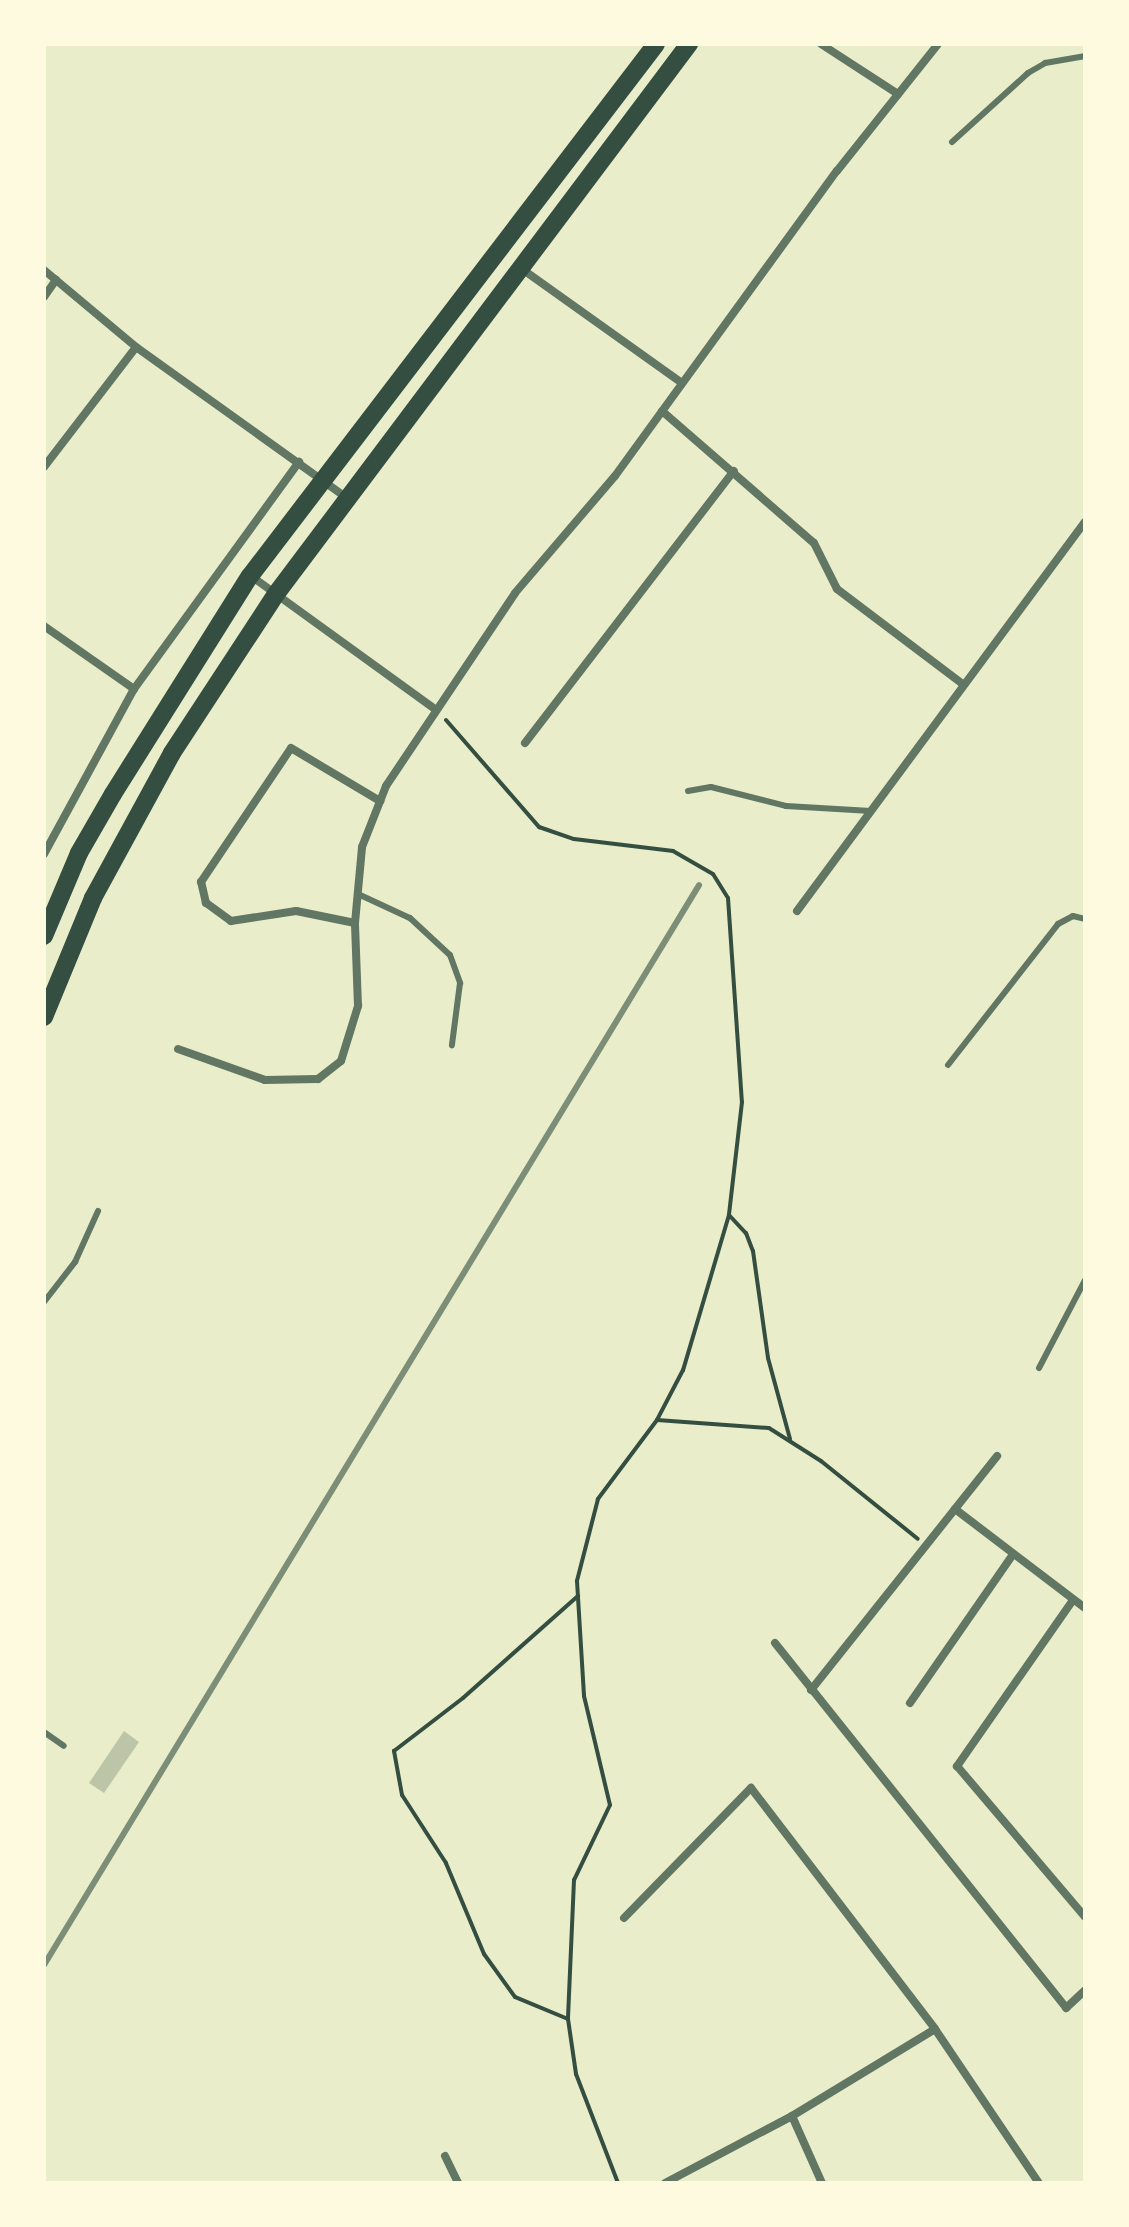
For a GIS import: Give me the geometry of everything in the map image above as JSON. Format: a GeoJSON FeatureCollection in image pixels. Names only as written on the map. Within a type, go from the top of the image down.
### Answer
{"type":"FeatureCollection","features":[{"type":"Feature","properties":{"kind":"main road"},"geometry":{"type":"LineString","coordinates":[[44,936],[79,853],[250,576],[656,44]]}},
{"type":"Feature","properties":{"kind":"main road"},"geometry":{"type":"LineString","coordinates":[[44,1017],[93,898],[172,753],[276,594],[689,44]]}},
{"type":"Feature","properties":{"kind":"street"},"geometry":{"type":"LineString","coordinates":[[821,44],[898,94]]}},
{"type":"Feature","properties":{"kind":"street"},"geometry":{"type":"LineString","coordinates":[[178,1049],[265,1080],[308,1080],[331,1072],[341,1061],[358,1006],[355,923],[362,847],[380,801],[435,709],[515,593],[615,476],[938,44]]}},
{"type":"Feature","properties":{"kind":"street"},"geometry":{"type":"LineString","coordinates":[[522,268],[682,383]]}},
{"type":"Feature","properties":{"kind":"street"},"geometry":{"type":"LineString","coordinates":[[44,270],[136,347],[349,500]]}},
{"type":"Feature","properties":{"kind":"street"},"geometry":{"type":"LineString","coordinates":[[44,297],[56,280]]}},
{"type":"Feature","properties":{"kind":"street"},"geometry":{"type":"LineString","coordinates":[[44,467],[136,347]]}},
{"type":"Feature","properties":{"kind":"street"},"geometry":{"type":"LineString","coordinates":[[662,411],[814,543],[837,589],[964,685]]}},
{"type":"Feature","properties":{"kind":"street"},"geometry":{"type":"LineString","coordinates":[[44,854],[134,689],[299,462]]}},
{"type":"Feature","properties":{"kind":"street"},"geometry":{"type":"LineString","coordinates":[[525,743],[734,471]]}},
{"type":"Feature","properties":{"kind":"street"},"geometry":{"type":"LineString","coordinates":[[797,911],[1085,522]]}},
{"type":"Feature","properties":{"kind":"street"},"geometry":{"type":"LineString","coordinates":[[250,576],[435,709]]}},
{"type":"Feature","properties":{"kind":"street"},"geometry":{"type":"LineString","coordinates":[[44,626],[134,689]]}},
{"type":"Feature","properties":{"kind":"street"},"geometry":{"type":"LineString","coordinates":[[355,923],[296,911],[231,921],[206,903],[201,882],[291,748],[380,801]]}},
{"type":"Feature","properties":{"kind":"street"},"geometry":{"type":"LineString","coordinates":[[811,1690],[997,1456]]}},
{"type":"Feature","properties":{"kind":"street"},"geometry":{"type":"LineString","coordinates":[[955,1509],[1085,1608]]}},
{"type":"Feature","properties":{"kind":"street"},"geometry":{"type":"LineString","coordinates":[[910,1703],[1013,1554]]}},
{"type":"Feature","properties":{"kind":"street"},"geometry":{"type":"LineString","coordinates":[[1073,1600],[957,1766],[1085,1917]]}},
{"type":"Feature","properties":{"kind":"street"},"geometry":{"type":"LineString","coordinates":[[775,1643],[1066,2008],[1085,1990]]}},
{"type":"Feature","properties":{"kind":"street"},"geometry":{"type":"LineString","coordinates":[[624,1918],[751,1788],[935,2029],[1039,2183]]}},
{"type":"Feature","properties":{"kind":"street"},"geometry":{"type":"LineString","coordinates":[[665,2183],[792,2116],[935,2029]]}},
{"type":"Feature","properties":{"kind":"street"},"geometry":{"type":"LineString","coordinates":[[792,2116],[822,2183]]}},
{"type":"Feature","properties":{"kind":"street"},"geometry":{"type":"LineString","coordinates":[[445,2156],[458,2183]]}},
{"type":"Feature","properties":{"kind":"lane"},"geometry":{"type":"LineString","coordinates":[[952,142],[1028,73],[1045,63],[1085,56]]}},
{"type":"Feature","properties":{"kind":"lane"},"geometry":{"type":"LineString","coordinates":[[688,791],[711,787],[786,806],[871,811]]}},
{"type":"Feature","properties":{"kind":"lane"},"geometry":{"type":"LineString","coordinates":[[358,894],[410,918],[450,955],[460,983],[452,1045]]}},
{"type":"Feature","properties":{"kind":"lane"},"geometry":{"type":"LineString","coordinates":[[948,1065],[1058,924],[1073,916],[1085,919]]}},
{"type":"Feature","properties":{"kind":"lane"},"geometry":{"type":"LineString","coordinates":[[44,1302],[75,1262],[98,1211]]}},
{"type":"Feature","properties":{"kind":"lane"},"geometry":{"type":"LineString","coordinates":[[1039,1368],[1085,1280]]}},
{"type":"Feature","properties":{"kind":"lane"},"geometry":{"type":"LineString","coordinates":[[44,1732],[64,1746]]}},
{"type":"Feature","properties":{"kind":"path"},"geometry":{"type":"LineString","coordinates":[[435,709],[539,827],[574,839],[673,851],[723,886],[733,947],[742,1102],[729,1215],[683,1370],[657,1420],[598,1499],[580,1556],[578,1596],[584,1696],[610,1805],[574,1880],[568,2019],[576,2074],[618,2183]]}},
{"type":"Feature","properties":{"kind":"path"},"geometry":{"type":"LineString","coordinates":[[729,1215],[746,1233],[753,1251],[768,1358],[790,1439]]}},
{"type":"Feature","properties":{"kind":"path"},"geometry":{"type":"LineString","coordinates":[[657,1420],[752,1424],[790,1439],[926,1545]]}},
{"type":"Feature","properties":{"kind":"path"},"geometry":{"type":"LineString","coordinates":[[568,2019],[515,1997],[484,1954],[446,1863],[402,1795],[394,1751],[463,1698],[578,1596]]}},
{"type":"Feature","properties":{"kind":"building"},"geometry":{"type":"Polygon","coordinates":[[[124,1731],[139,1742],[104,1793],[89,1783],[124,1731]]]}},
{"type":"Feature","properties":{"kind":"railway"},"geometry":{"type":"LineString","coordinates":[[44,1965],[699,885]]}}]}
